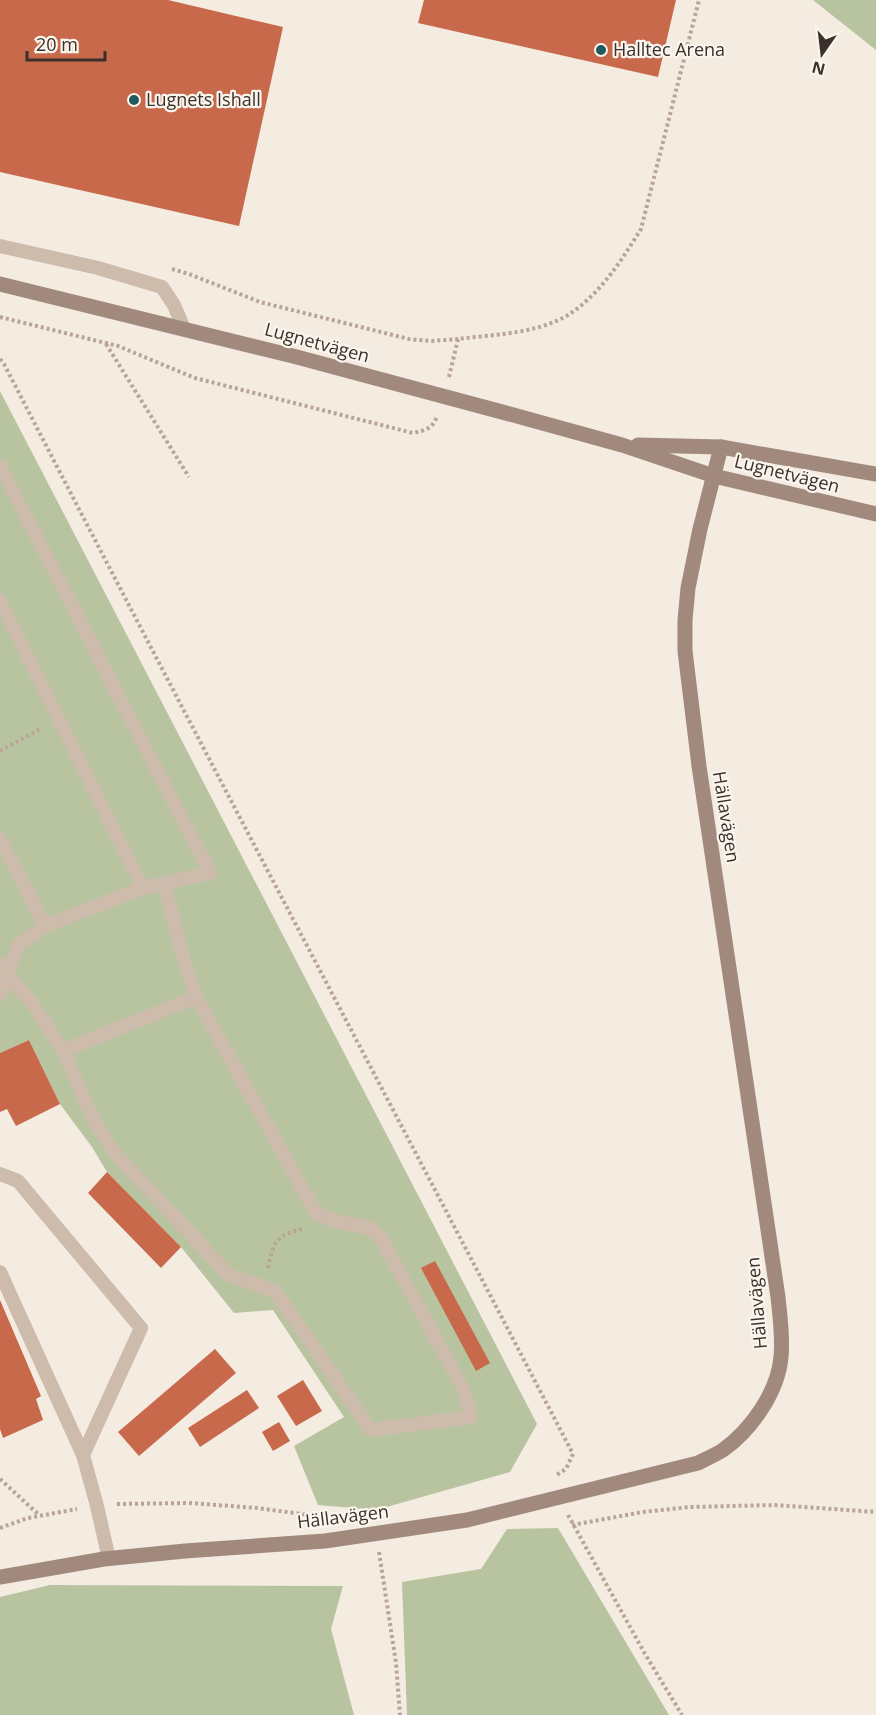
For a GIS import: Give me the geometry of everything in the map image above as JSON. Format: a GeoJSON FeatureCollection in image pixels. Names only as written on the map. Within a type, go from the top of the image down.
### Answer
{"type":"FeatureCollection","features":[{"type":"Feature","properties":{"kind":"street","name":"Lugnetvägen"},"geometry":{"type":"LineString","coordinates":[[0,284],[443,396],[622,445],[714,476],[876,514]]}},
{"type":"Feature","properties":{"kind":"street","name":"Lugnetvägen"},"geometry":{"type":"LineString","coordinates":[[622,445],[721,447],[876,474]]}},
{"type":"Feature","properties":{"kind":"street","name":"Hällavägen"},"geometry":{"type":"LineString","coordinates":[[0,1577],[109,1559],[325,1541],[467,1520],[698,1463],[722,1451],[736,1439],[758,1412],[774,1385],[781,1359],[782,1332],[699,766],[685,651],[688,588],[721,447]]}},
{"type":"Feature","properties":{"kind":"lane"},"geometry":{"type":"LineString","coordinates":[[0,246],[98,268],[162,287],[174,305],[184,329]]}},
{"type":"Feature","properties":{"kind":"lane"},"geometry":{"type":"LineString","coordinates":[[0,466],[210,873],[143,888],[45,926],[18,945],[3,969],[0,995]]}},
{"type":"Feature","properties":{"kind":"lane"},"geometry":{"type":"LineString","coordinates":[[0,601],[143,888]]}},
{"type":"Feature","properties":{"kind":"lane"},"geometry":{"type":"LineString","coordinates":[[0,839],[45,926]]}},
{"type":"Feature","properties":{"kind":"lane"},"geometry":{"type":"LineString","coordinates":[[3,969],[35,1007],[63,1051],[96,1124],[113,1151],[229,1275],[275,1291],[371,1430],[471,1417],[464,1390],[381,1238],[370,1228],[339,1222],[316,1213],[196,997],[184,963],[164,883]]}},
{"type":"Feature","properties":{"kind":"lane"},"geometry":{"type":"LineString","coordinates":[[63,1051],[196,997]]}},
{"type":"Feature","properties":{"kind":"lane"},"geometry":{"type":"LineString","coordinates":[[0,1174],[18,1181],[141,1328],[83,1455]]}},
{"type":"Feature","properties":{"kind":"lane"},"geometry":{"type":"LineString","coordinates":[[0,1272],[83,1455],[109,1559]]}},
{"type":"Feature","properties":{"kind":"path"},"geometry":{"type":"LineString","coordinates":[[167,268],[189,274],[260,302],[409,339],[432,341],[515,332],[547,324],[573,312],[596,292],[622,260],[641,228],[699,0]]}},
{"type":"Feature","properties":{"kind":"path"},"geometry":{"type":"LineString","coordinates":[[0,317],[118,346],[195,378],[413,433],[429,429],[433,425],[449,378],[458,339]]}},
{"type":"Feature","properties":{"kind":"path"},"geometry":{"type":"LineString","coordinates":[[106,344],[189,477]]}},
{"type":"Feature","properties":{"kind":"path"},"geometry":{"type":"LineString","coordinates":[[0,359],[573,1454],[566,1469],[554,1477]]}},
{"type":"Feature","properties":{"kind":"path"},"geometry":{"type":"LineString","coordinates":[[0,751],[59,719]]}},
{"type":"Feature","properties":{"kind":"path"},"geometry":{"type":"LineString","coordinates":[[269,1289],[268,1270],[272,1247],[283,1234],[339,1222]]}},
{"type":"Feature","properties":{"kind":"path"},"geometry":{"type":"LineString","coordinates":[[0,1479],[40,1516]]}},
{"type":"Feature","properties":{"kind":"path"},"geometry":{"type":"LineString","coordinates":[[0,1528],[28,1518],[115,1504],[190,1503],[277,1510],[339,1519]]}},
{"type":"Feature","properties":{"kind":"path"},"geometry":{"type":"LineString","coordinates":[[682,1715],[572,1525],[643,1512],[701,1506],[775,1505],[876,1512]]}},
{"type":"Feature","properties":{"kind":"path"},"geometry":{"type":"LineString","coordinates":[[376,1533],[396,1663],[400,1715]]}},
{"type":"Feature","properties":{"kind":"green space"},"geometry":{"type":"Polygon","coordinates":[[[813,0],[876,0],[876,50],[813,0]]]}},
{"type":"Feature","properties":{"kind":"green space"},"geometry":{"type":"Polygon","coordinates":[[[0,391],[537,1424],[510,1472],[376,1510],[318,1505],[294,1446],[344,1417],[273,1310],[234,1313],[181,1247],[107,1172],[92,1147],[60,1104],[29,1040],[0,1053],[0,391]]]}},
{"type":"Feature","properties":{"kind":"green space"},"geometry":{"type":"Polygon","coordinates":[[[558,1528],[669,1715],[407,1715],[402,1582],[481,1569],[507,1529],[558,1528]]]}},
{"type":"Feature","properties":{"kind":"green space"},"geometry":{"type":"Polygon","coordinates":[[[50,1585],[343,1586],[331,1629],[354,1715],[0,1715],[0,1597],[50,1585]]]}},
{"type":"Feature","properties":{"kind":"building","name":"Lugnets Ishall"},"geometry":{"type":"Polygon","coordinates":[[[0,0],[168,0],[283,27],[239,226],[0,172],[0,0]]]}},
{"type":"Feature","properties":{"kind":"building","name":"Halltec Arena"},"geometry":{"type":"Polygon","coordinates":[[[424,0],[676,0],[658,77],[418,23],[424,0]]]}},
{"type":"Feature","properties":{"kind":"building"},"geometry":{"type":"Polygon","coordinates":[[[29,1040],[60,1104],[16,1126],[7,1109],[0,1112],[0,1053],[29,1040]]]}},
{"type":"Feature","properties":{"kind":"building"},"geometry":{"type":"Polygon","coordinates":[[[107,1172],[181,1247],[161,1268],[88,1193],[107,1172]]]}},
{"type":"Feature","properties":{"kind":"building"},"geometry":{"type":"Polygon","coordinates":[[[435,1261],[490,1363],[476,1371],[421,1268],[435,1261]]]}},
{"type":"Feature","properties":{"kind":"building"},"geometry":{"type":"Polygon","coordinates":[[[0,1300],[41,1396],[36,1399],[43,1420],[3,1438],[0,1429],[0,1300]]]}},
{"type":"Feature","properties":{"kind":"building"},"geometry":{"type":"Polygon","coordinates":[[[215,1349],[236,1373],[139,1456],[118,1432],[215,1349]]]}},
{"type":"Feature","properties":{"kind":"building"},"geometry":{"type":"Polygon","coordinates":[[[303,1380],[322,1411],[296,1426],[277,1396],[303,1380]]]}},
{"type":"Feature","properties":{"kind":"building"},"geometry":{"type":"Polygon","coordinates":[[[247,1390],[259,1408],[200,1447],[188,1428],[247,1390]]]}},
{"type":"Feature","properties":{"kind":"building"},"geometry":{"type":"Polygon","coordinates":[[[279,1422],[290,1441],[273,1451],[262,1432],[279,1422]]]}},
{"type":"Feature","properties":{"kind":"place","name":"Halltec Arena"},"geometry":{"type":"Point","coordinates":[601,50]}},
{"type":"Feature","properties":{"kind":"place","name":"Lugnets Ishall"},"geometry":{"type":"Point","coordinates":[134,100]}}]}
